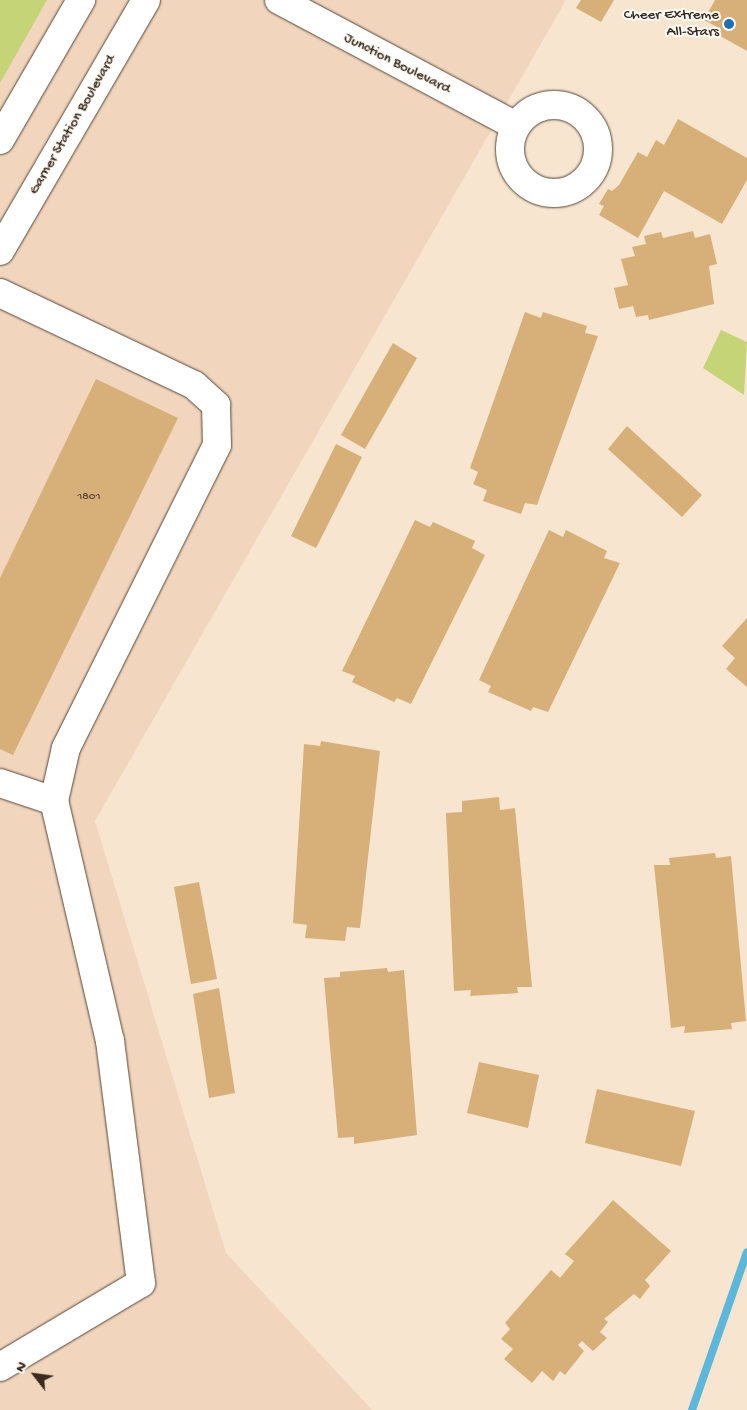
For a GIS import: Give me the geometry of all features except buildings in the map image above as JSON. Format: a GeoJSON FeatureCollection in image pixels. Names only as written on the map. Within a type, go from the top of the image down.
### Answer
{"type":"FeatureCollection","features":[{"type":"Feature","properties":{"kind":"street"},"geometry":{"type":"LineString","coordinates":[[0,140],[81,0]]}},
{"type":"Feature","properties":{"kind":"street","name":"Garner Station Boulevard"},"geometry":{"type":"LineString","coordinates":[[0,251],[146,0]]}},
{"type":"Feature","properties":{"kind":"street","name":"Junction Boulevard"},"geometry":{"type":"LineString","coordinates":[[279,0],[516,126]]}},
{"type":"Feature","properties":{"kind":"street"},"geometry":{"type":"LineString","coordinates":[[0,293],[194,385],[216,405],[217,444],[66,748],[54,801],[110,1041],[141,1283],[0,1367]]}},
{"type":"Feature","properties":{"kind":"street"},"geometry":{"type":"LineString","coordinates":[[0,783],[54,801]]}},
{"type":"Feature","properties":{"kind":"shaded area"},"geometry":{"type":"Polygon","coordinates":[[[0,0],[566,0],[95,821],[226,1253],[372,1410],[0,1410],[0,0]]]}},
{"type":"Feature","properties":{"kind":"green space"},"geometry":{"type":"Polygon","coordinates":[[[0,0],[47,0],[0,83],[0,0]]]}},
{"type":"Feature","properties":{"kind":"green space"},"geometry":{"type":"Polygon","coordinates":[[[721,330],[747,342],[744,395],[703,368],[721,330]]]}},
{"type":"Feature","properties":{"kind":"waterway"},"geometry":{"type":"LineString","coordinates":[[692,1410],[747,1252]]}},
{"type":"Feature","properties":{"kind":"place","name":"Cheer Extreme All-Stars"},"geometry":{"type":"Point","coordinates":[729,24]}}]}
